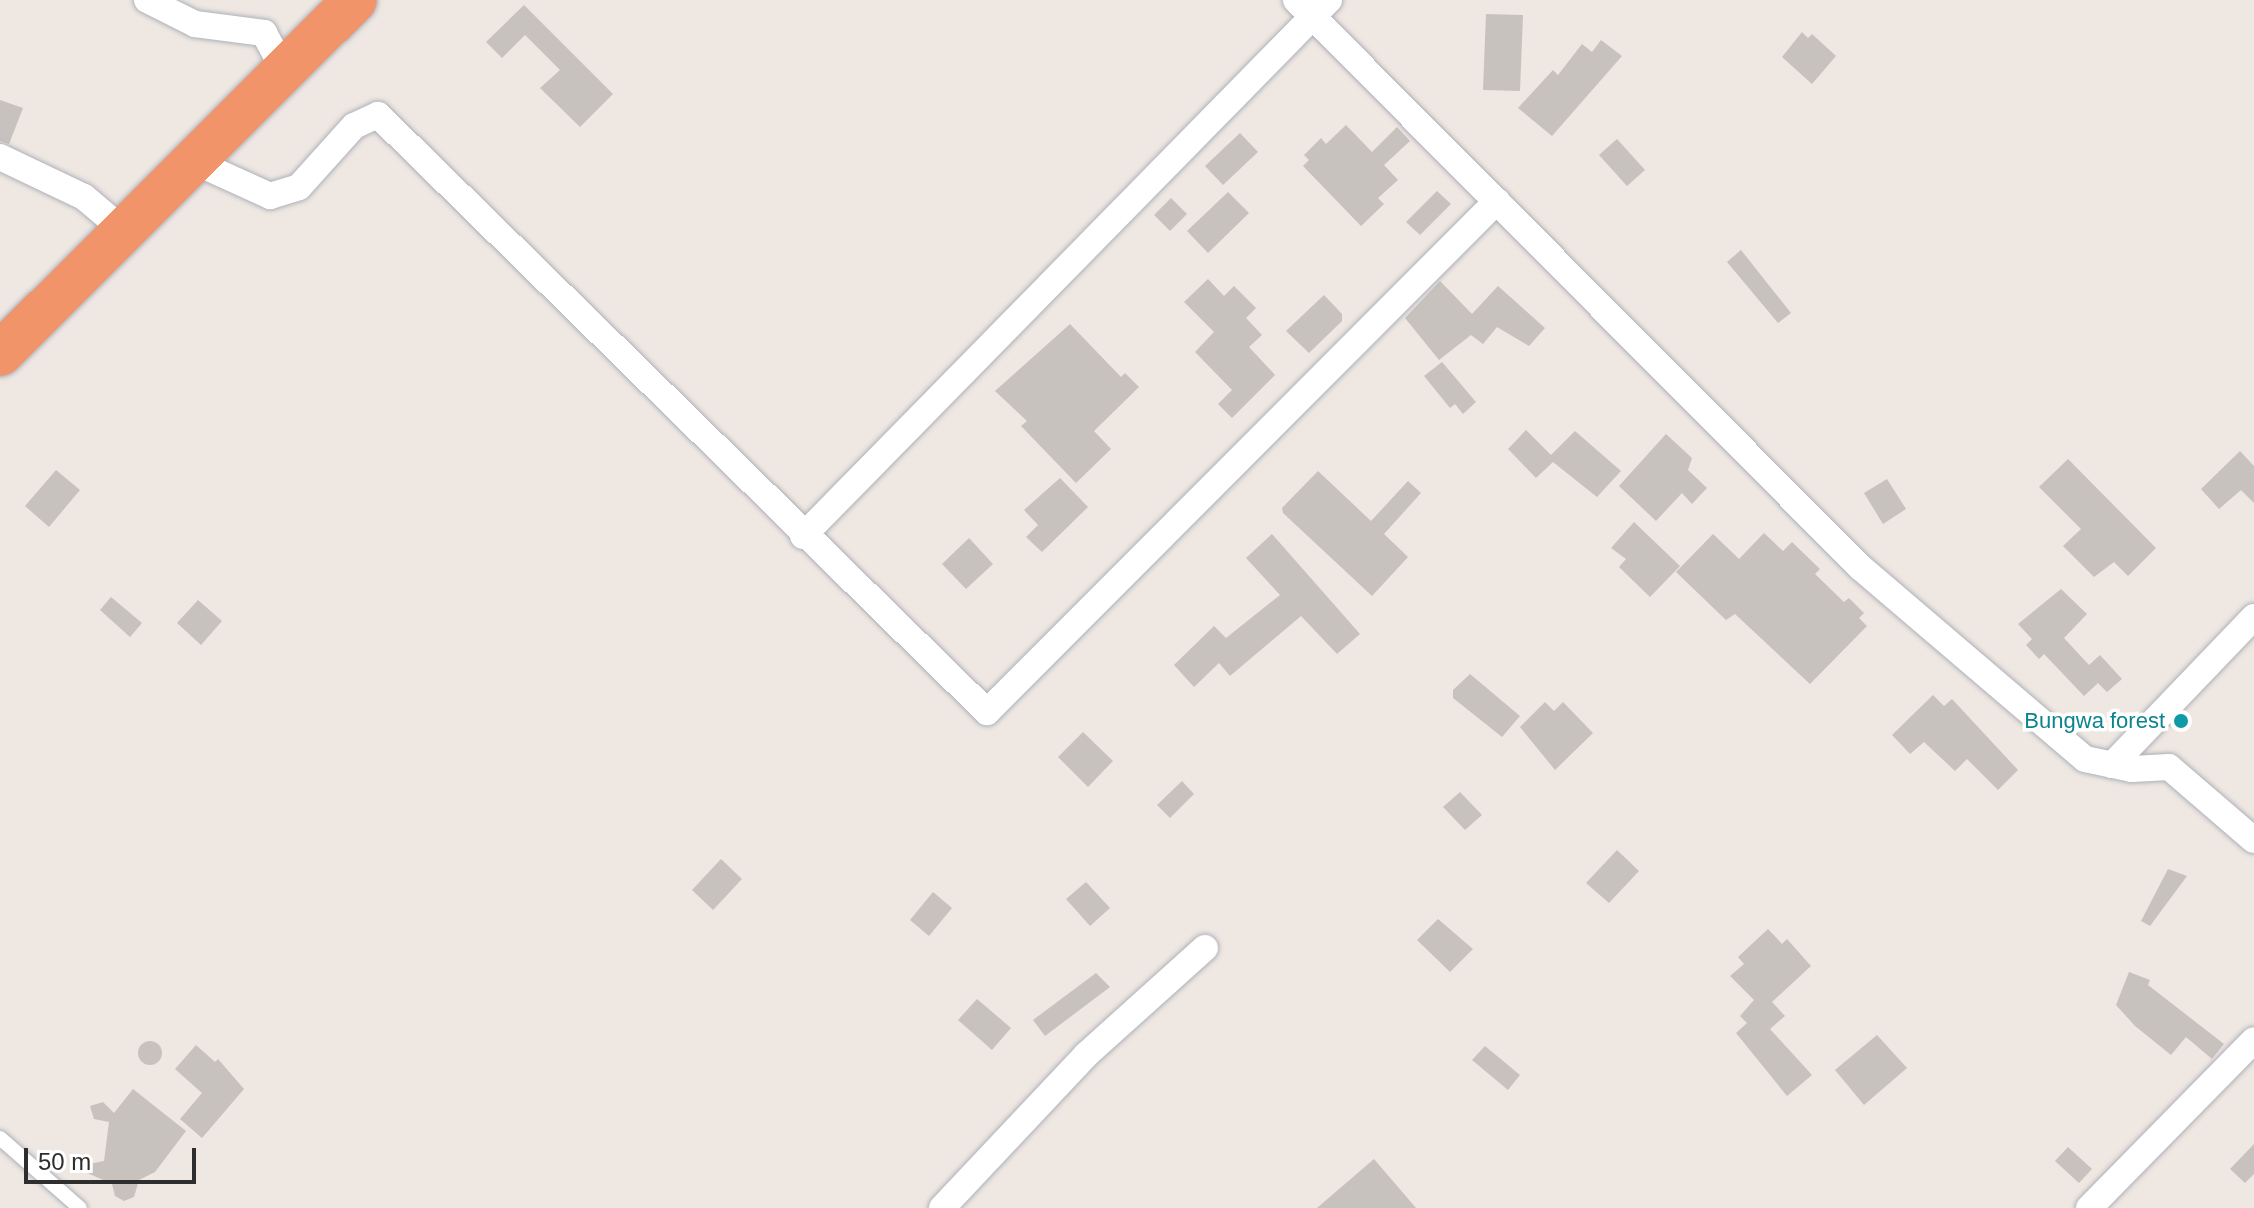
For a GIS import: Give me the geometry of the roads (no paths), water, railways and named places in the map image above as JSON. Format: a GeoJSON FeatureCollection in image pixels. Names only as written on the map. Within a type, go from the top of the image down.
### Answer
{"type":"FeatureCollection","features":[{"type":"Feature","properties":{"kind":"highway"},"geometry":{"type":"LineString","coordinates":[[0,354],[355,0]]}},
{"type":"Feature","properties":{"kind":"street"},"geometry":{"type":"LineString","coordinates":[[147,0],[195,24],[264,33],[284,70]]}},
{"type":"Feature","properties":{"kind":"street"},"geometry":{"type":"LineString","coordinates":[[803,536],[1312,6],[1497,201],[1860,567],[2085,759],[2112,765],[2169,767],[2254,840]]}},
{"type":"Feature","properties":{"kind":"street"},"geometry":{"type":"LineString","coordinates":[[193,161],[270,196],[299,187],[354,126],[378,115],[803,536],[987,712],[1497,201]]}},
{"type":"Feature","properties":{"kind":"street"},"geometry":{"type":"LineString","coordinates":[[0,157],[84,197],[123,230]]}},
{"type":"Feature","properties":{"kind":"street"},"geometry":{"type":"LineString","coordinates":[[2112,765],[2254,617]]}},
{"type":"Feature","properties":{"kind":"street"},"geometry":{"type":"LineString","coordinates":[[942,1208],[1086,1055],[1205,948]]}},
{"type":"Feature","properties":{"kind":"street"},"geometry":{"type":"LineString","coordinates":[[2089,1208],[2254,1040]]}},
{"type":"Feature","properties":{"kind":"lane"},"geometry":{"type":"LineString","coordinates":[[0,1138],[80,1208]]}},
{"type":"Feature","properties":{"kind":"place","name":"Bungwa forest"},"geometry":{"type":"Point","coordinates":[2181,721]}}]}
